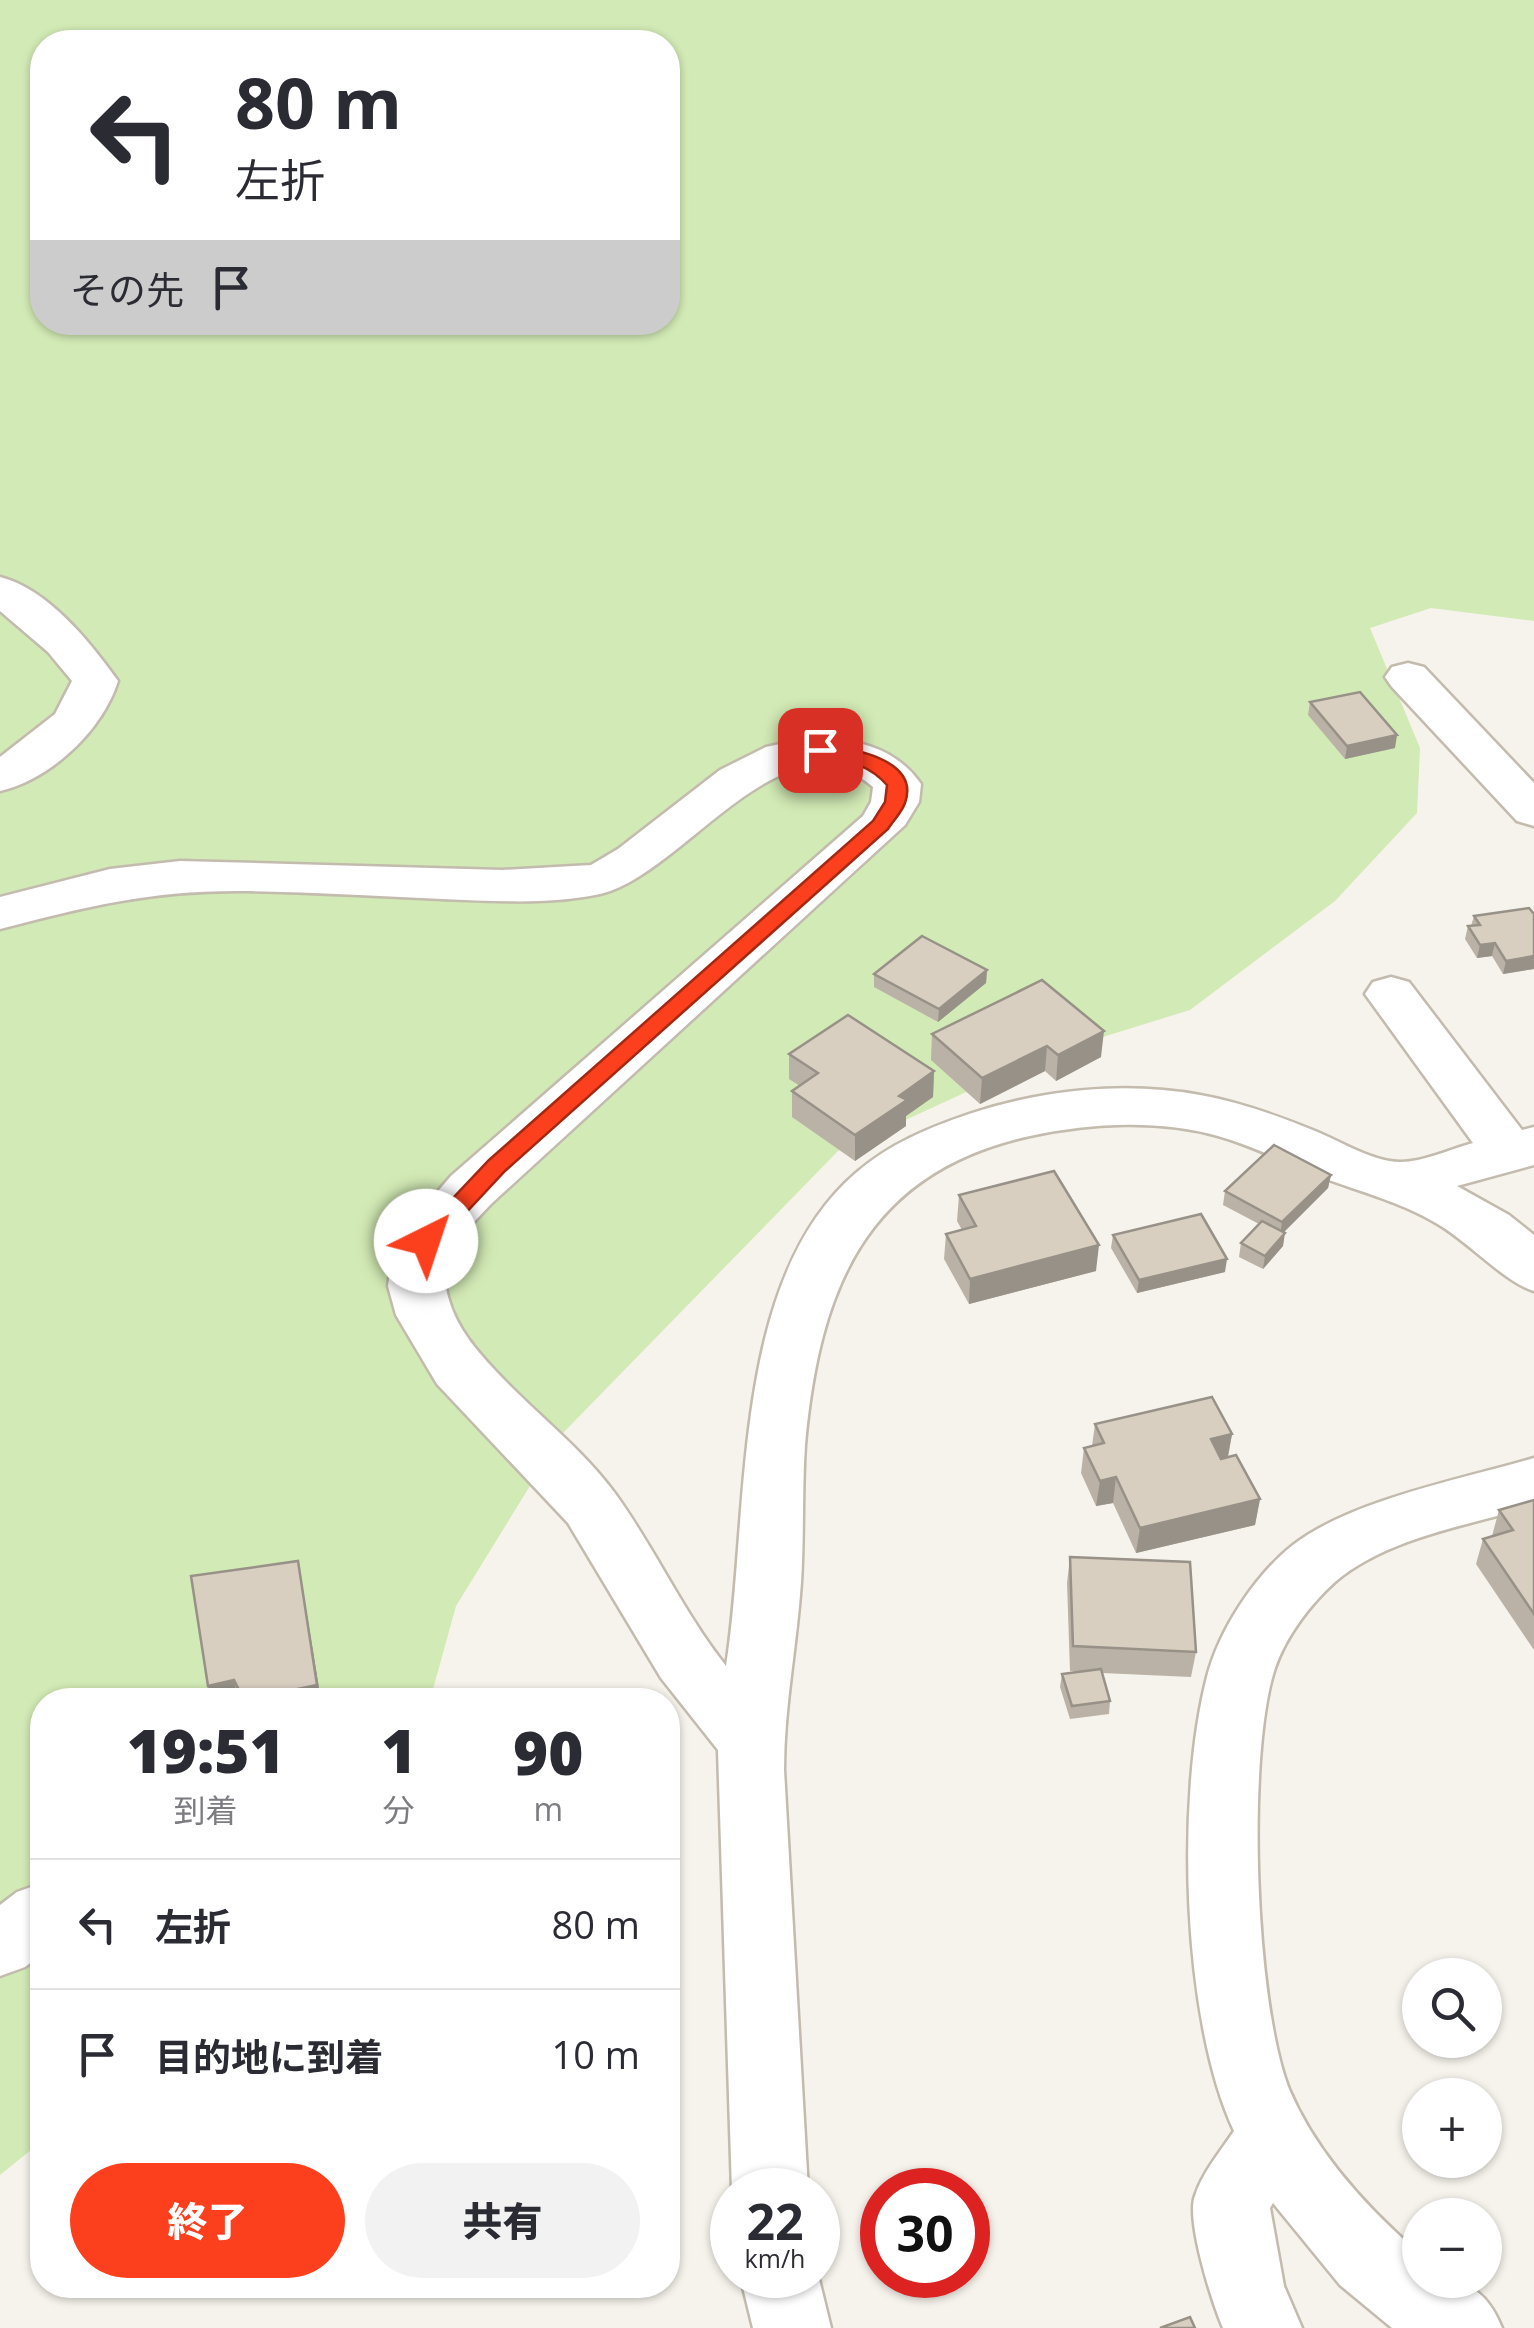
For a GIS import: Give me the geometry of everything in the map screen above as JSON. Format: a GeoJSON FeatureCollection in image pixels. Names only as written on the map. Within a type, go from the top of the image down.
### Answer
{"type":"FeatureCollection","features":[{"type":"Feature","properties":{"kind":"street"},"geometry":{"type":"LineString","coordinates":[[0,590],[48,626],[80,657],[95,681],[91,702],[31,759],[0,777]]}},
{"type":"Feature","properties":{"kind":"street"},"geometry":{"type":"LineString","coordinates":[[1408,677],[1534,811]]}},
{"type":"Feature","properties":{"kind":"street"},"geometry":{"type":"LineString","coordinates":[[0,912],[76,891],[148,879],[220,876],[509,884],[601,878],[628,866],[742,778],[788,753],[820,750],[854,754],[882,767],[897,784],[895,802],[880,825],[471,1190],[426,1241],[416,1282],[430,1329],[481,1393],[574,1485],[624,1552],[685,1660],[751,1742]]}},
{"type":"Feature","properties":{"kind":"street"},"geometry":{"type":"LineString","coordinates":[[1391,994],[1522,1149],[1399,1182]]}},
{"type":"Feature","properties":{"kind":"street"},"geometry":{"type":"LineString","coordinates":[[769,2168],[751,1742],[769,1586],[775,1444],[782,1397],[811,1289],[845,1221],[890,1171],[946,1143],[1083,1107],[1150,1107],[1220,1115],[1284,1137],[1338,1163],[1399,1182],[1446,1204],[1524,1258],[1534,1270]]}},
{"type":"Feature","properties":{"kind":"street"},"geometry":{"type":"LineString","coordinates":[[1464,2328],[1419,2304],[1346,2238],[1308,2194],[1254,2092],[1234,2011],[1226,1884],[1227,1739],[1241,1672],[1280,1601],[1315,1563],[1356,1538],[1534,1482]]}},
{"type":"Feature","properties":{"kind":"street"},"geometry":{"type":"LineString","coordinates":[[0,1945],[30,1923]]}},
{"type":"Feature","properties":{"kind":"street"},"geometry":{"type":"LineString","coordinates":[[1263,2328],[1246,2290],[1231,2202],[1274,2134]]}},
{"type":"Feature","properties":{"kind":"street"},"geometry":{"type":"LineString","coordinates":[[785,2298],[792,2328]]}},
{"type":"Feature","properties":{"kind":"green space"},"geometry":{"type":"Polygon","coordinates":[[[0,0],[1534,0],[1534,621],[1431,608],[1370,628],[1420,748],[1417,813],[1335,901],[1190,1010],[1051,1053],[838,1151],[562,1434],[456,1606],[433,1688],[30,1688],[30,2151],[0,2175],[0,0]]]}},
{"type":"Feature","properties":{"kind":"building"},"geometry":{"type":"Polygon","coordinates":[[[1360,692],[1397,735],[1347,746],[1310,702],[1360,692]]]}},
{"type":"Feature","properties":{"kind":"building"},"geometry":{"type":"Polygon","coordinates":[[[1529,908],[1534,914],[1534,956],[1506,961],[1495,943],[1480,945],[1468,926],[1480,925],[1474,916],[1529,908]]]}},
{"type":"Feature","properties":{"kind":"building"},"geometry":{"type":"Polygon","coordinates":[[[922,936],[987,970],[939,1009],[874,974],[922,936]]]}},
{"type":"Feature","properties":{"kind":"building"},"geometry":{"type":"Polygon","coordinates":[[[1042,980],[1104,1031],[1058,1055],[1047,1046],[982,1078],[932,1034],[1042,980]]]}},
{"type":"Feature","properties":{"kind":"building"},"geometry":{"type":"Polygon","coordinates":[[[848,1015],[934,1071],[899,1096],[907,1100],[855,1135],[792,1091],[818,1073],[789,1054],[848,1015]]]}},
{"type":"Feature","properties":{"kind":"building"},"geometry":{"type":"Polygon","coordinates":[[[1274,1145],[1331,1175],[1282,1222],[1225,1191],[1274,1145]]]}},
{"type":"Feature","properties":{"kind":"building"},"geometry":{"type":"Polygon","coordinates":[[[1054,1171],[1099,1245],[970,1279],[946,1234],[976,1226],[959,1195],[1054,1171]]]}},
{"type":"Feature","properties":{"kind":"building"},"geometry":{"type":"Polygon","coordinates":[[[1201,1214],[1227,1259],[1139,1280],[1113,1235],[1201,1214]]]}},
{"type":"Feature","properties":{"kind":"building"},"geometry":{"type":"Polygon","coordinates":[[[1262,1221],[1285,1233],[1265,1256],[1241,1243],[1262,1221]]]}},
{"type":"Feature","properties":{"kind":"building"},"geometry":{"type":"Polygon","coordinates":[[[1212,1397],[1232,1434],[1211,1439],[1221,1459],[1236,1455],[1260,1499],[1140,1528],[1116,1477],[1100,1481],[1084,1448],[1104,1443],[1095,1424],[1212,1397]]]}},
{"type":"Feature","properties":{"kind":"building"},"geometry":{"type":"Polygon","coordinates":[[[1534,1500],[1534,1614],[1483,1539],[1513,1530],[1499,1510],[1534,1500]]]}},
{"type":"Feature","properties":{"kind":"building"},"geometry":{"type":"Polygon","coordinates":[[[1070,1557],[1190,1562],[1196,1652],[1073,1646],[1070,1557]]]}},
{"type":"Feature","properties":{"kind":"building"},"geometry":{"type":"Polygon","coordinates":[[[298,1561],[317,1685],[238,1688],[234,1680],[208,1686],[191,1576],[298,1561]]]}},
{"type":"Feature","properties":{"kind":"building"},"geometry":{"type":"Polygon","coordinates":[[[1101,1669],[1110,1701],[1072,1706],[1062,1674],[1101,1669]]]}},
{"type":"Feature","properties":{"kind":"building"},"geometry":{"type":"Polygon","coordinates":[[[1190,2317],[1195,2328],[1160,2328],[1190,2317]]]}},
{"type":"Feature","properties":{"kind":"route"},"geometry":{"type":"LineString","coordinates":[[426,1241],[497,1166],[880,825],[895,802],[897,784],[882,767],[854,754],[820,750]]}}]}
